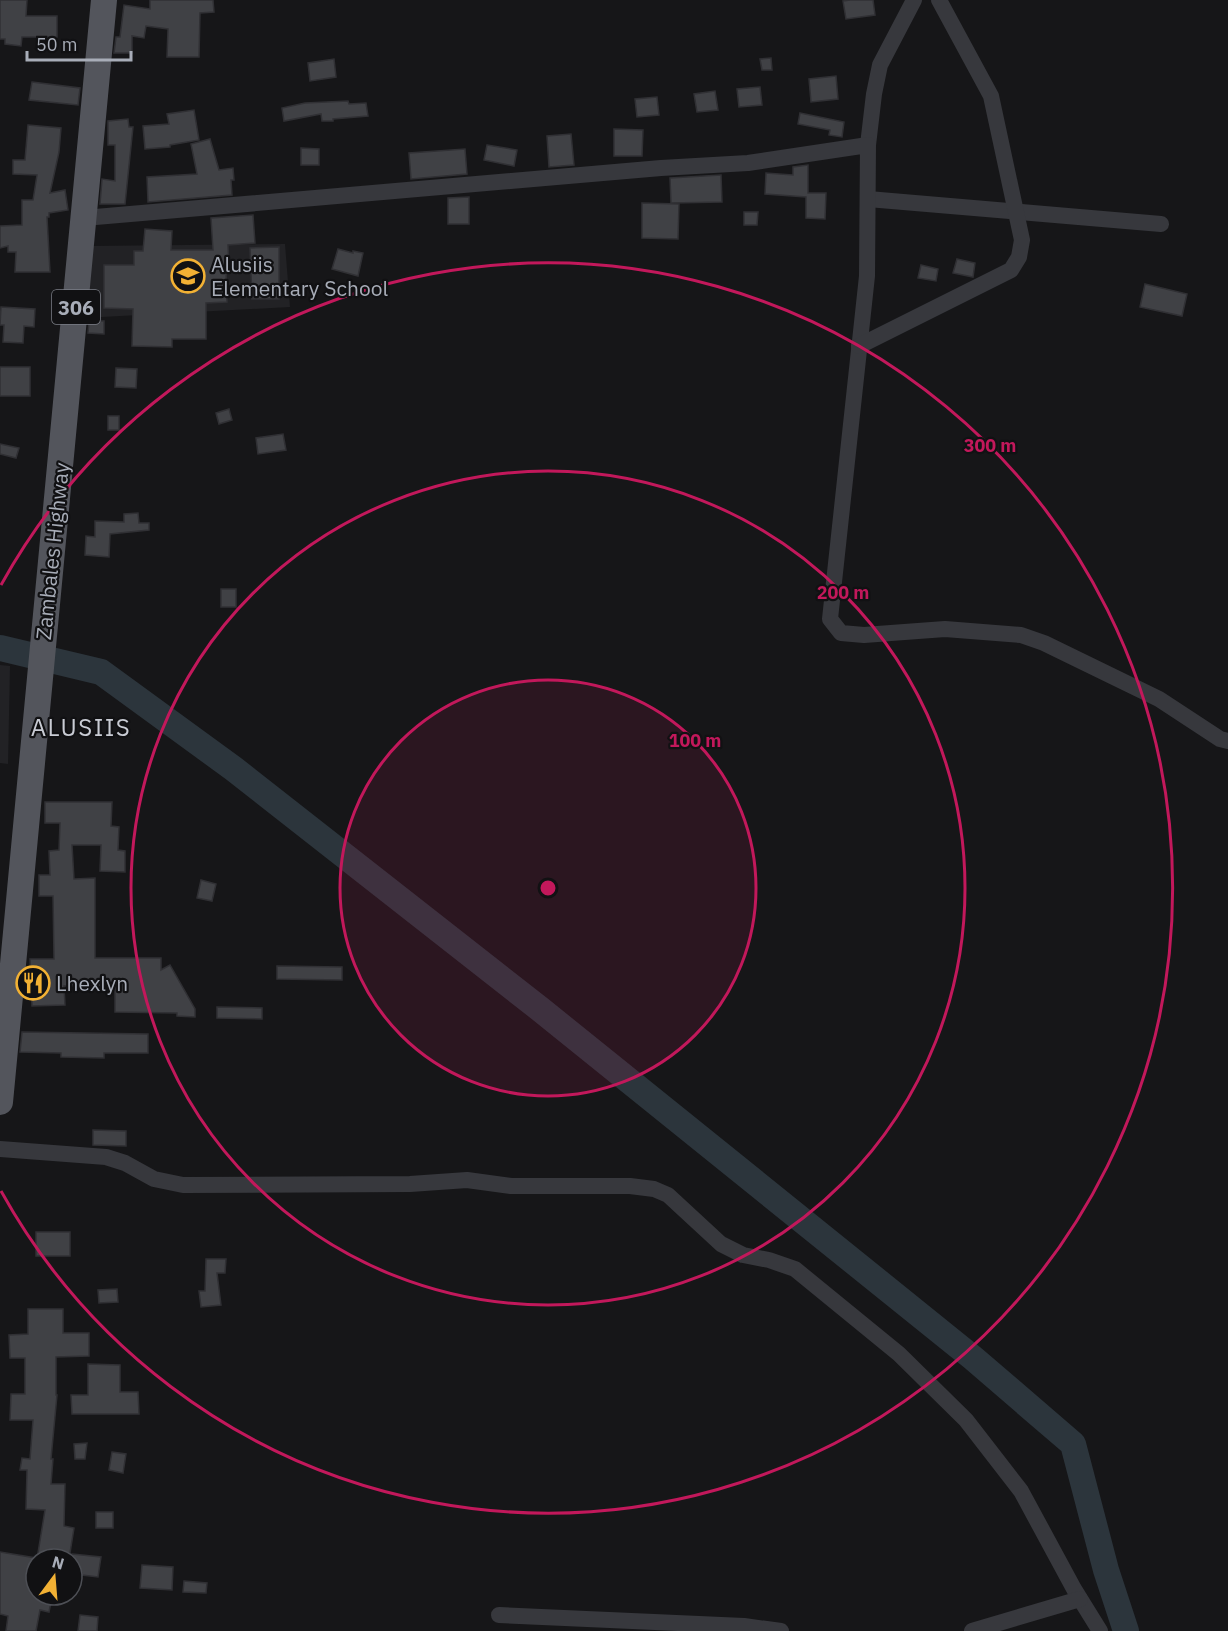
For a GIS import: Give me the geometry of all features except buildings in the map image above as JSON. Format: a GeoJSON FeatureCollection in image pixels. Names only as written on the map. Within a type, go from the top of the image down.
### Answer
{"type":"FeatureCollection","features":[{"type":"Feature","properties":{"kind":"main road","name":"Zambales Highway"},"geometry":{"type":"LineString","coordinates":[[0,1102],[104,0]]}},
{"type":"Feature","properties":{"kind":"street"},"geometry":{"type":"LineString","coordinates":[[914,0],[880,65],[874,94],[868,145],[867,276],[830,619],[841,633],[864,635],[945,629],[1021,635],[1044,643],[1159,699],[1220,739],[1228,741]]}},
{"type":"Feature","properties":{"kind":"street"},"geometry":{"type":"LineString","coordinates":[[859,346],[1011,270],[1019,257],[1022,240],[1014,212],[991,96],[939,0]]}},
{"type":"Feature","properties":{"kind":"street"},"geometry":{"type":"LineString","coordinates":[[84,218],[661,168],[748,163],[868,145]]}},
{"type":"Feature","properties":{"kind":"street"},"geometry":{"type":"LineString","coordinates":[[868,199],[1161,224]]}},
{"type":"Feature","properties":{"kind":"street"},"geometry":{"type":"LineString","coordinates":[[0,1149],[106,1157],[125,1163],[154,1179],[183,1185],[410,1184],[467,1180],[511,1186],[630,1186],[654,1190],[668,1196],[721,1244],[743,1255],[770,1260],[795,1269],[898,1354],[966,1420],[1021,1491],[1100,1631]]}},
{"type":"Feature","properties":{"kind":"street"},"geometry":{"type":"LineString","coordinates":[[972,1631],[1080,1599]]}},
{"type":"Feature","properties":{"kind":"street"},"geometry":{"type":"LineString","coordinates":[[499,1615],[744,1626],[781,1631]]}},
{"type":"Feature","properties":{"kind":"shaded area","name":"Alusiis Elementary School"},"geometry":{"type":"Polygon","coordinates":[[[285,244],[290,307],[83,318],[90,246],[285,244]]]}},
{"type":"Feature","properties":{"kind":"shaded area"},"geometry":{"type":"Polygon","coordinates":[[[0,665],[10,666],[8,764],[0,763],[0,665]]]}},
{"type":"Feature","properties":{"kind":"waterway"},"geometry":{"type":"LineString","coordinates":[[0,648],[101,672],[234,769],[540,1009],[973,1358],[1073,1444],[1106,1570],[1126,1631]]}},
{"type":"Feature","properties":{"kind":"place","name":"Alusiis Elementary School"},"geometry":{"type":"Point","coordinates":[188,276]}},
{"type":"Feature","properties":{"kind":"place","name":"Lhexlyn"},"geometry":{"type":"Point","coordinates":[33,983]}},
{"type":"Feature","properties":{"kind":"district","name":"ALUSIIS"},"geometry":{"type":"Point","coordinates":[81,727]}}]}
